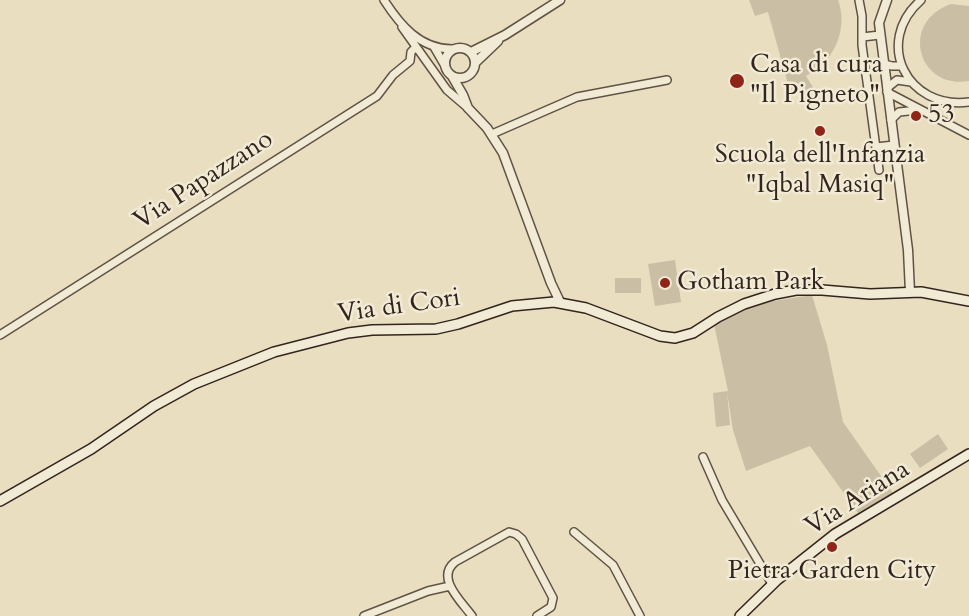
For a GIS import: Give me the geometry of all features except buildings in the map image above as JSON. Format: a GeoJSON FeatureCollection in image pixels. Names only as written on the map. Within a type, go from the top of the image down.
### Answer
{"type":"FeatureCollection","features":[{"type":"Feature","properties":{"kind":"main road","name":"Via di Cori"},"geometry":{"type":"LineString","coordinates":[[0,501],[91,449],[179,391],[274,351],[357,331],[440,329],[515,306],[560,302],[612,316],[660,336],[675,338],[693,333],[715,318],[744,304],[780,293],[808,290],[861,294],[910,292],[969,301]]}},
{"type":"Feature","properties":{"kind":"main road","name":"Via Ariana"},"geometry":{"type":"LineString","coordinates":[[740,616],[772,584],[841,530],[969,454]]}},
{"type":"Feature","properties":{"kind":"street"},"geometry":{"type":"LineString","coordinates":[[384,0],[415,48],[448,92],[468,108],[492,134],[506,161],[560,302]]}},
{"type":"Feature","properties":{"kind":"street"},"geometry":{"type":"LineString","coordinates":[[471,52],[505,35],[560,0]]}},
{"type":"Feature","properties":{"kind":"street"},"geometry":{"type":"LineString","coordinates":[[859,0],[879,170]]}},
{"type":"Feature","properties":{"kind":"street"},"geometry":{"type":"LineString","coordinates":[[887,0],[879,23],[907,244],[910,292]]}},
{"type":"Feature","properties":{"kind":"street"},"geometry":{"type":"LineString","coordinates":[[921,0],[910,11],[901,29],[898,46],[902,66],[911,82],[920,91],[940,100],[955,103],[969,102]]}},
{"type":"Feature","properties":{"kind":"street"},"geometry":{"type":"LineString","coordinates":[[862,23],[879,23]]}},
{"type":"Feature","properties":{"kind":"street"},"geometry":{"type":"LineString","coordinates":[[402,27],[434,47],[452,50],[462,47],[471,52],[476,63]]}},
{"type":"Feature","properties":{"kind":"street"},"geometry":{"type":"LineString","coordinates":[[464,95],[476,63],[505,35]]}},
{"type":"Feature","properties":{"kind":"street"},"geometry":{"type":"LineString","coordinates":[[862,37],[880,35]]}},
{"type":"Feature","properties":{"kind":"street"},"geometry":{"type":"LineString","coordinates":[[434,47],[464,95],[468,108]]}},
{"type":"Feature","properties":{"kind":"street","name":"Via Papazzano"},"geometry":{"type":"LineString","coordinates":[[0,335],[377,96],[393,75],[410,61],[411,52],[415,48]]}},
{"type":"Feature","properties":{"kind":"street"},"geometry":{"type":"LineString","coordinates":[[445,66],[446,57],[452,50]]}},
{"type":"Feature","properties":{"kind":"street"},"geometry":{"type":"LineString","coordinates":[[884,64],[902,66]]}},
{"type":"Feature","properties":{"kind":"street"},"geometry":{"type":"LineString","coordinates":[[452,76],[465,78],[472,73]]}},
{"type":"Feature","properties":{"kind":"street"},"geometry":{"type":"LineString","coordinates":[[492,134],[577,97],[667,80]]}},
{"type":"Feature","properties":{"kind":"street"},"geometry":{"type":"LineString","coordinates":[[887,90],[897,80],[911,82]]}},
{"type":"Feature","properties":{"kind":"street"},"geometry":{"type":"LineString","coordinates":[[887,90],[921,111],[969,135]]}},
{"type":"Feature","properties":{"kind":"street"},"geometry":{"type":"LineString","coordinates":[[891,120],[902,111],[921,111]]}},
{"type":"Feature","properties":{"kind":"street"},"geometry":{"type":"LineString","coordinates":[[876,147],[894,145]]}},
{"type":"Feature","properties":{"kind":"street"},"geometry":{"type":"LineString","coordinates":[[703,458],[722,500],[772,584]]}},
{"type":"Feature","properties":{"kind":"street"},"geometry":{"type":"LineString","coordinates":[[574,532],[614,565],[640,616]]}},
{"type":"Feature","properties":{"kind":"street"},"geometry":{"type":"LineString","coordinates":[[472,616],[450,586],[448,573],[453,563],[505,534],[514,533],[522,539],[553,598],[554,602],[551,607],[537,616]]}},
{"type":"Feature","properties":{"kind":"street"},"geometry":{"type":"LineString","coordinates":[[364,616],[428,591],[450,586]]}},
{"type":"Feature","properties":{"kind":"shaded area"},"geometry":{"type":"Polygon","coordinates":[[[749,0],[838,0],[841,24],[838,40],[825,62],[806,76],[813,91],[791,95],[768,12],[755,16],[749,0]]]}},
{"type":"Feature","properties":{"kind":"shaded area"},"geometry":{"type":"Polygon","coordinates":[[[951,4],[969,6],[969,81],[951,81],[937,75],[927,65],[921,53],[920,39],[925,25],[935,13],[951,4]]]}},
{"type":"Feature","properties":{"kind":"shaded area","name":"Gotham Park"},"geometry":{"type":"Polygon","coordinates":[[[675,260],[681,302],[655,306],[648,264],[675,260]]]}},
{"type":"Feature","properties":{"kind":"shaded area","name":"Gotham Park"},"geometry":{"type":"Polygon","coordinates":[[[615,278],[641,278],[641,293],[615,293],[615,278]]]}},
{"type":"Feature","properties":{"kind":"shaded area"},"geometry":{"type":"Polygon","coordinates":[[[812,295],[827,345],[843,422],[893,493],[858,513],[810,446],[746,471],[733,430],[727,392],[730,425],[716,427],[713,393],[728,391],[714,324],[739,309],[760,303],[812,295]]]}},
{"type":"Feature","properties":{"kind":"shaded area"},"geometry":{"type":"Polygon","coordinates":[[[938,434],[948,449],[920,468],[910,454],[938,434]]]}},
{"type":"Feature","properties":{"kind":"place","name":"Casa di cura \"Il Pigneto\""},"geometry":{"type":"Point","coordinates":[737,81]}},
{"type":"Feature","properties":{"kind":"place","name":"53"},"geometry":{"type":"Point","coordinates":[916,116]}},
{"type":"Feature","properties":{"kind":"place","name":"Scuola dell'Infanzia \"Iqbal Masiq\""},"geometry":{"type":"Point","coordinates":[820,131]}},
{"type":"Feature","properties":{"kind":"place","name":"Gotham Park"},"geometry":{"type":"Point","coordinates":[665,283]}},
{"type":"Feature","properties":{"kind":"place","name":"Pietra Garden City"},"geometry":{"type":"Point","coordinates":[832,547]}}]}
